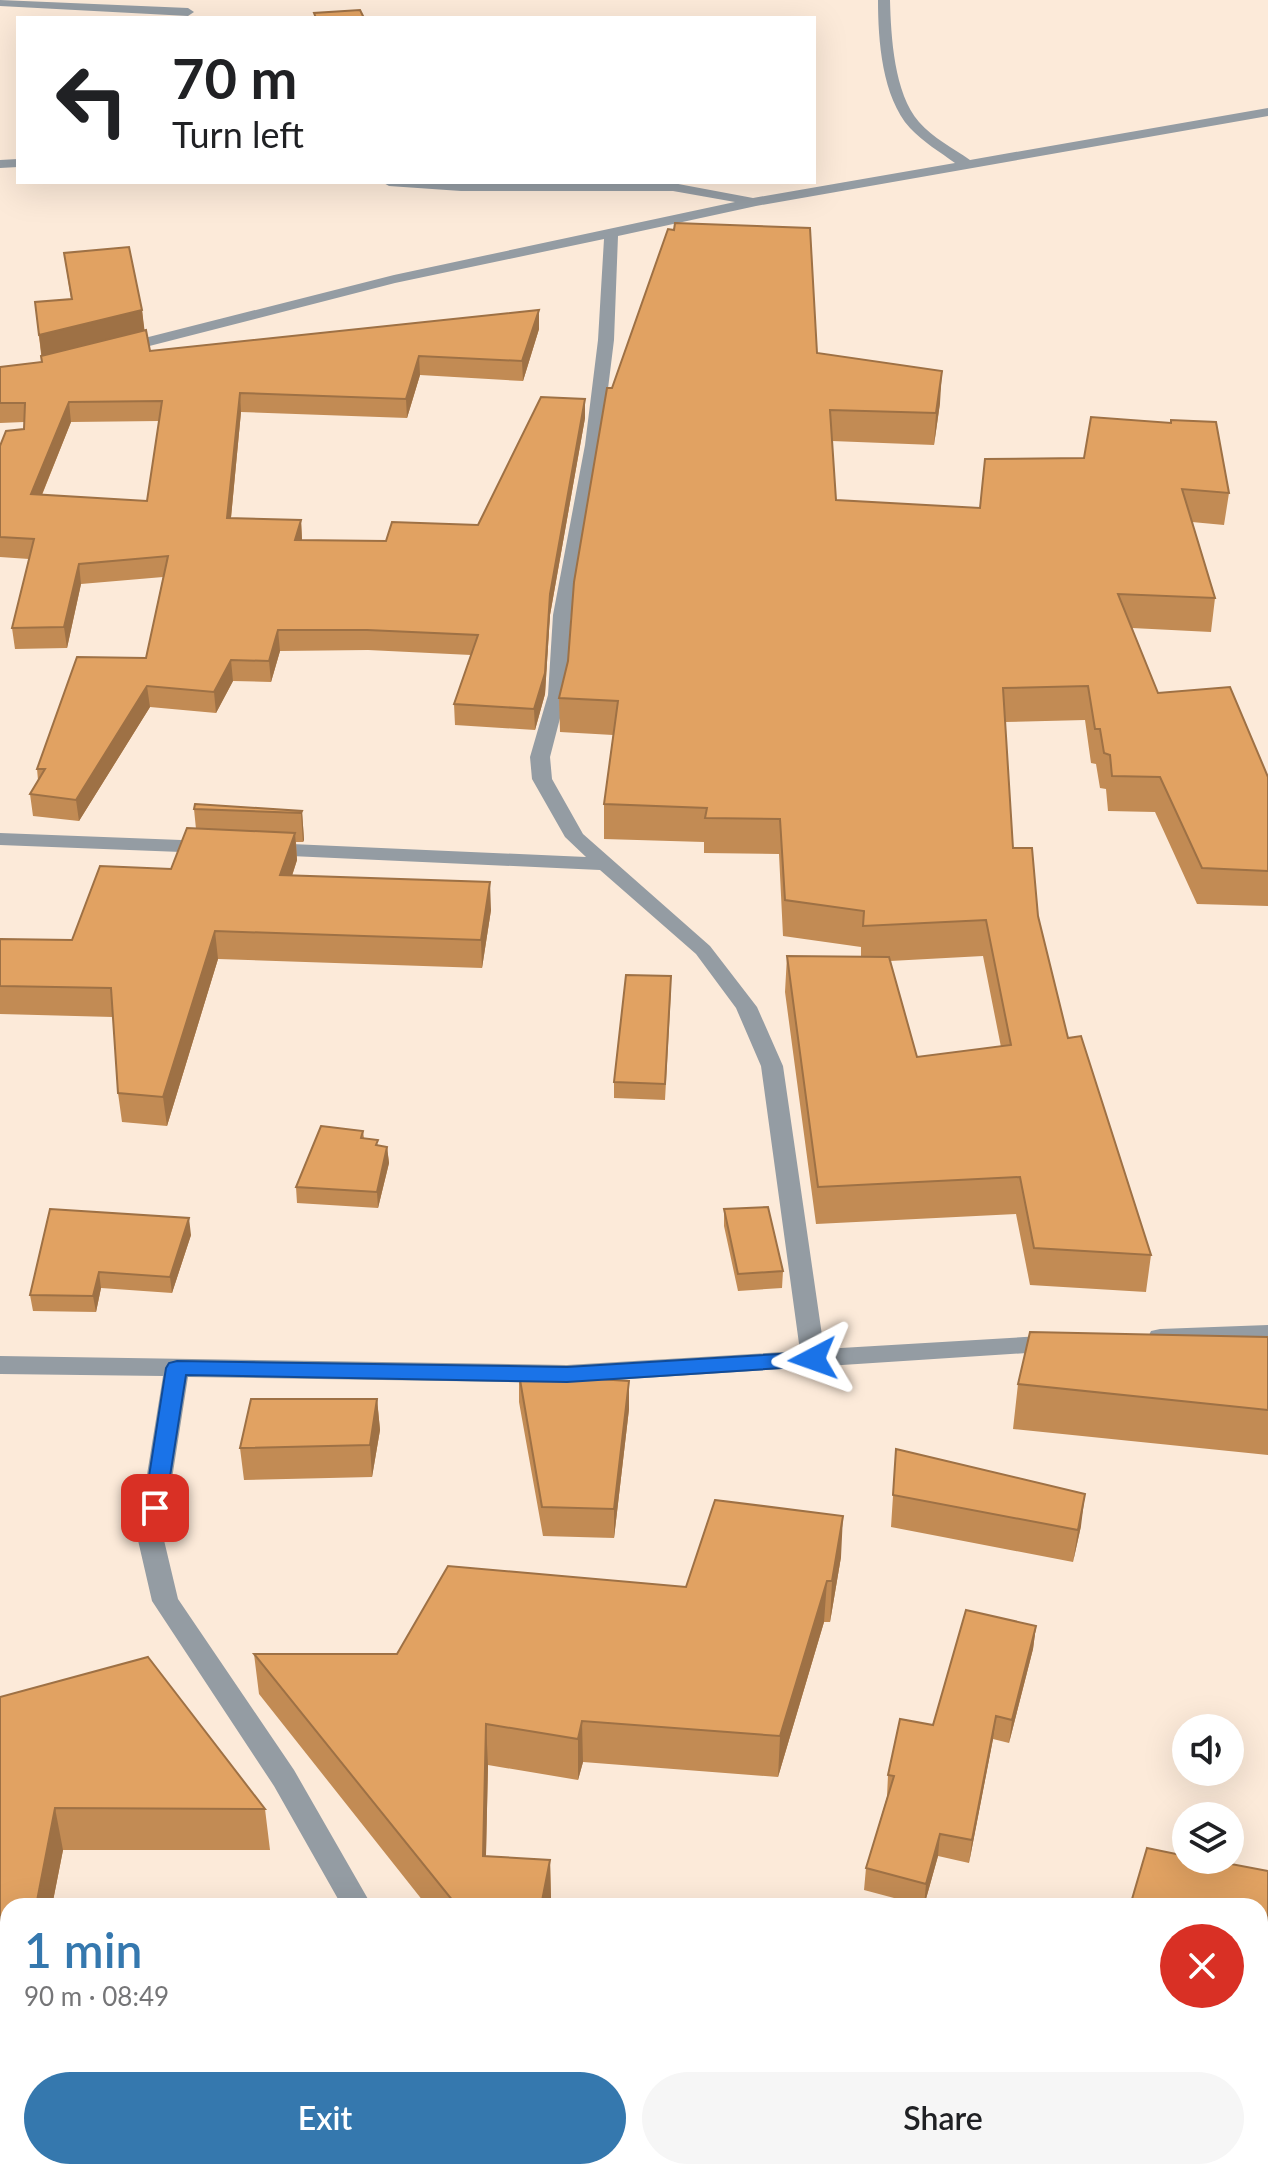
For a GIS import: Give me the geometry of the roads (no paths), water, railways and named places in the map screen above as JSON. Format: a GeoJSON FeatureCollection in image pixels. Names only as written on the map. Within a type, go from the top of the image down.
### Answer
{"type":"FeatureCollection","features":[{"type":"Feature","properties":{"kind":"street"},"geometry":{"type":"LineString","coordinates":[[0,2],[185,15],[200,0]]}},
{"type":"Feature","properties":{"kind":"street"},"geometry":{"type":"LineString","coordinates":[[884,0],[883,30],[906,114],[915,125],[967,165]]}},
{"type":"Feature","properties":{"kind":"street"},"geometry":{"type":"LineString","coordinates":[[107,351],[394,279],[756,202],[1268,112]]}},
{"type":"Feature","properties":{"kind":"street"},"geometry":{"type":"LineString","coordinates":[[418,184],[461,187],[673,187],[756,202]]}},
{"type":"Feature","properties":{"kind":"street"},"geometry":{"type":"LineString","coordinates":[[611,233],[606,340],[593,445],[562,615],[557,695],[540,757],[542,779],[575,837],[703,950],[746,1007],[772,1066],[813,1359]]}},
{"type":"Feature","properties":{"kind":"street"},"geometry":{"type":"LineString","coordinates":[[0,839],[607,864]]}},
{"type":"Feature","properties":{"kind":"street"},"geometry":{"type":"LineString","coordinates":[[1143,1338],[1268,1333]]}},
{"type":"Feature","properties":{"kind":"street"},"geometry":{"type":"LineString","coordinates":[[0,1365],[567,1374],[1080,1342]]}},
{"type":"Feature","properties":{"kind":"street"},"geometry":{"type":"LineString","coordinates":[[177,1368],[150,1536],[165,1601],[284,1778],[352,1898]]}}]}
